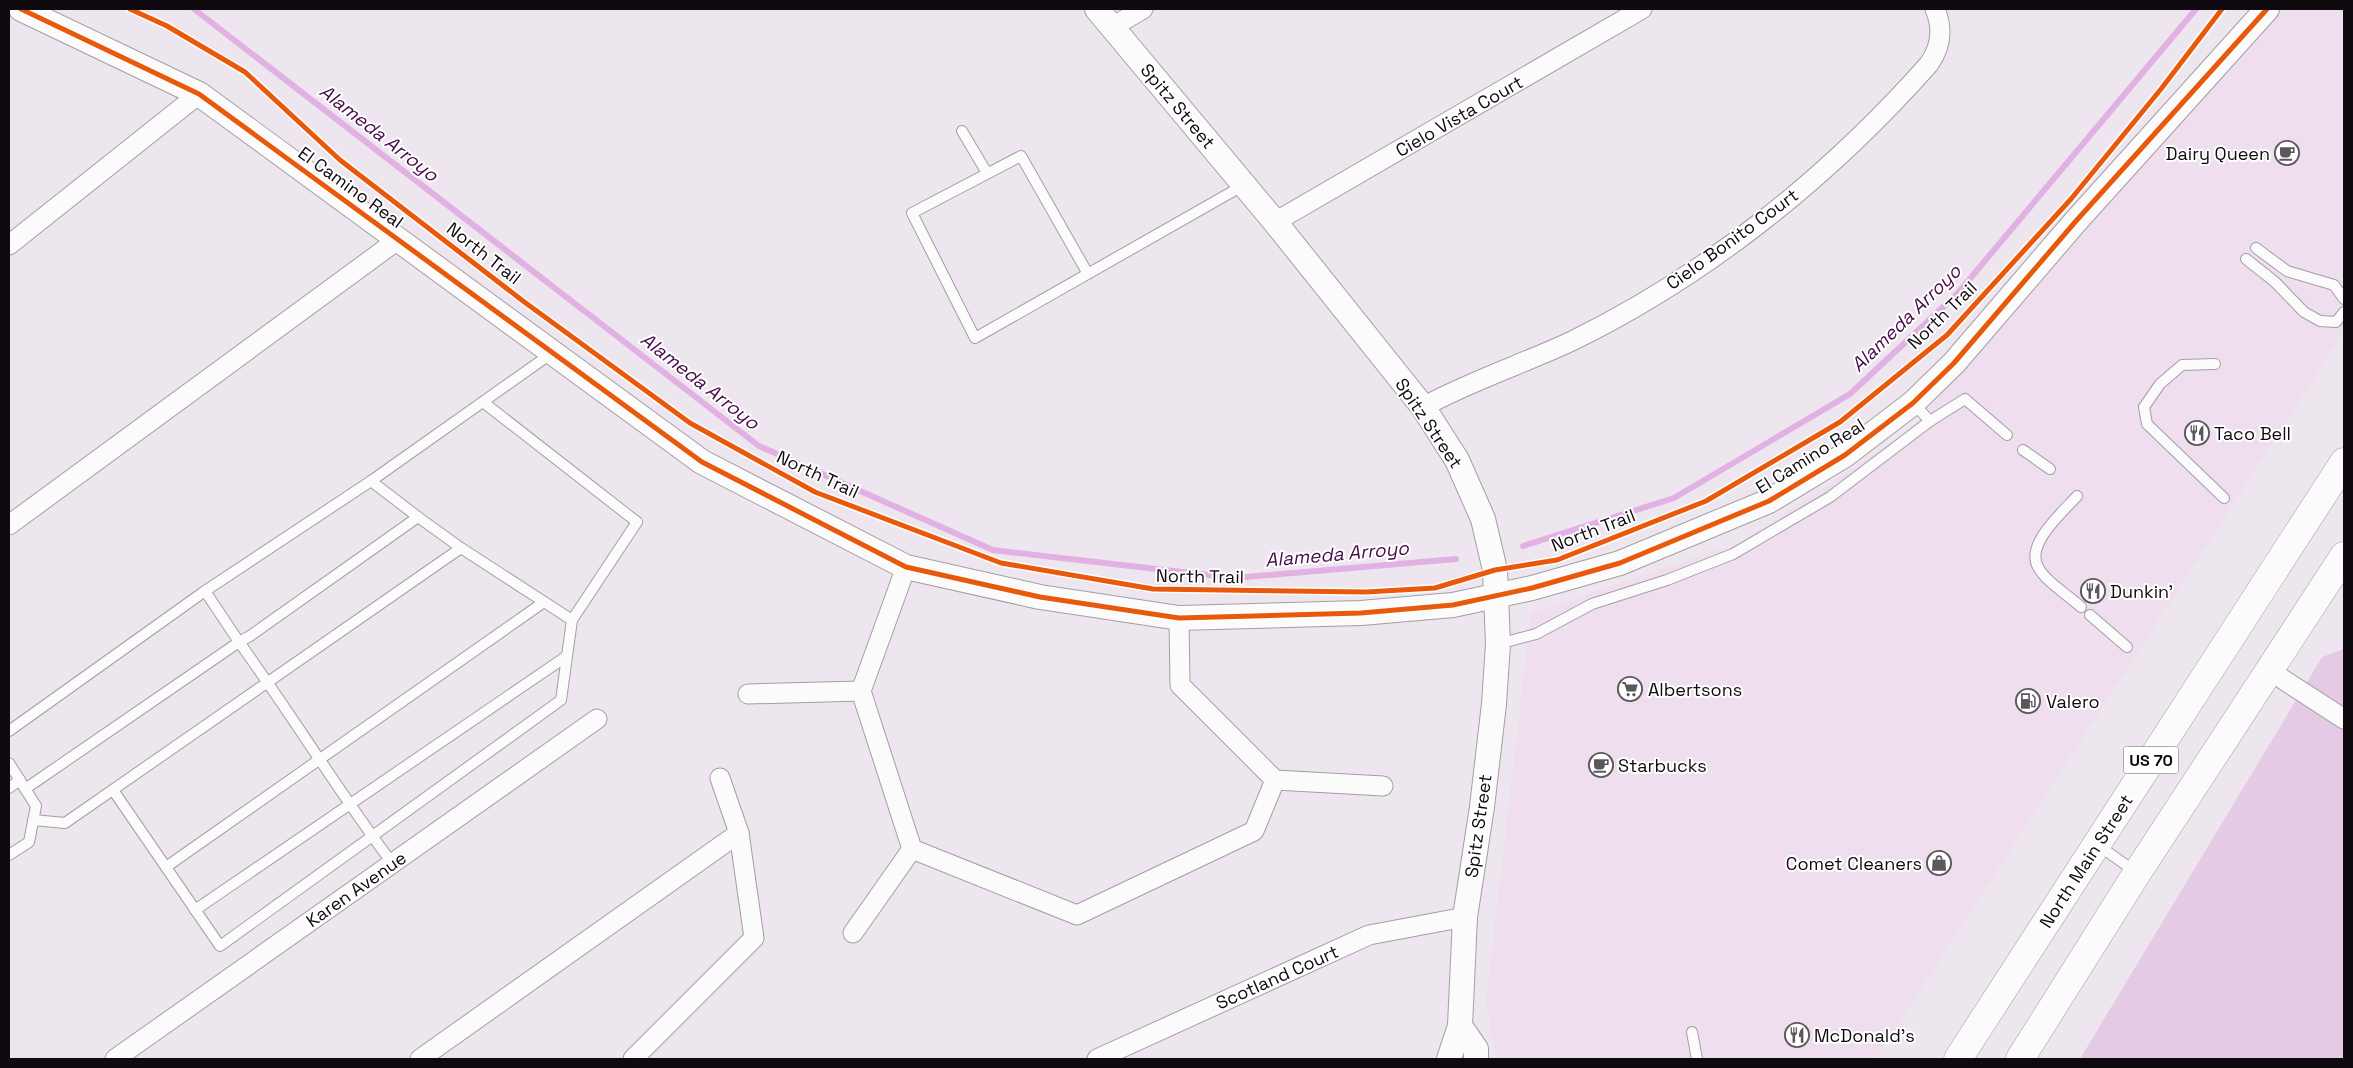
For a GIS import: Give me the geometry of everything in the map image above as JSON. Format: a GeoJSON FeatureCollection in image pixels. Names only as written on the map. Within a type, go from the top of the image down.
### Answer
{"type":"FeatureCollection","features":[{"type":"Feature","properties":{"kind":"main road","name":"North Main Street"},"geometry":{"type":"LineString","coordinates":[[1958,1059],[2344,462]]}},
{"type":"Feature","properties":{"kind":"main road","name":"US 70"},"geometry":{"type":"LineString","coordinates":[[2020,1059],[2137,874],[2344,556]]}},
{"type":"Feature","properties":{"kind":"street","name":"El Camino Real"},"geometry":{"type":"LineString","coordinates":[[20,9],[199,94],[702,462],[906,567],[1040,597],[1179,618],[1361,613],[1452,605],[1541,586],[1620,563],[1770,501],[1845,456],[1913,403],[1954,363],[2076,221],[2267,9]]}},
{"type":"Feature","properties":{"kind":"street"},"geometry":{"type":"LineString","coordinates":[[1105,18],[1143,9]]}},
{"type":"Feature","properties":{"kind":"street","name":"Cielo Vista Court"},"geometry":{"type":"LineString","coordinates":[[1275,222],[1642,9]]}},
{"type":"Feature","properties":{"kind":"street","name":"Cielo Bonito Court"},"geometry":{"type":"LineString","coordinates":[[1423,407],[1571,341],[1633,308],[1699,268],[1774,212],[1845,150],[1929,64],[1937,51],[1940,36],[1940,25],[1935,9]]}},
{"type":"Feature","properties":{"kind":"street","name":"Spitz Street"},"geometry":{"type":"LineString","coordinates":[[1105,18],[1275,222],[1423,407],[1457,460],[1483,519],[1495,570],[1499,619],[1498,644],[1494,704],[1482,807],[1465,917],[1460,1026],[1449,1059]]}},
{"type":"Feature","properties":{"kind":"street"},"geometry":{"type":"LineString","coordinates":[[9,245],[199,94]]}},
{"type":"Feature","properties":{"kind":"street"},"geometry":{"type":"LineString","coordinates":[[9,525],[399,239]]}},
{"type":"Feature","properties":{"kind":"street"},"geometry":{"type":"LineString","coordinates":[[906,567],[861,690],[912,849]]}},
{"type":"Feature","properties":{"kind":"street"},"geometry":{"type":"LineString","coordinates":[[1179,618],[1180,685],[1275,780],[1383,786]]}},
{"type":"Feature","properties":{"kind":"street"},"geometry":{"type":"LineString","coordinates":[[2270,671],[2344,719]]}},
{"type":"Feature","properties":{"kind":"street"},"geometry":{"type":"LineString","coordinates":[[748,694],[861,690]]}},
{"type":"Feature","properties":{"kind":"street","name":"Karen Avenue"},"geometry":{"type":"LineString","coordinates":[[115,1059],[597,719]]}},
{"type":"Feature","properties":{"kind":"street"},"geometry":{"type":"LineString","coordinates":[[633,1059],[754,938],[739,833],[720,778]]}},
{"type":"Feature","properties":{"kind":"street"},"geometry":{"type":"LineString","coordinates":[[912,849],[1077,915],[1254,831],[1275,780]]}},
{"type":"Feature","properties":{"kind":"street"},"geometry":{"type":"LineString","coordinates":[[420,1059],[739,833]]}},
{"type":"Feature","properties":{"kind":"street"},"geometry":{"type":"LineString","coordinates":[[853,933],[912,849]]}},
{"type":"Feature","properties":{"kind":"street","name":"Scotland Court"},"geometry":{"type":"LineString","coordinates":[[1097,1059],[1369,935],[1465,917]]}},
{"type":"Feature","properties":{"kind":"street"},"geometry":{"type":"LineString","coordinates":[[1460,1026],[1476,1049],[1476,1059]]}},
{"type":"Feature","properties":{"kind":"lane"},"geometry":{"type":"LineString","coordinates":[[962,130],[986,174]]}},
{"type":"Feature","properties":{"kind":"lane"},"geometry":{"type":"LineString","coordinates":[[1088,274],[1021,156],[912,213],[975,338],[1088,274],[1244,185]]}},
{"type":"Feature","properties":{"kind":"lane"},"geometry":{"type":"LineString","coordinates":[[2256,248],[2287,271],[2334,285],[2344,299]]}},
{"type":"Feature","properties":{"kind":"lane"},"geometry":{"type":"LineString","coordinates":[[2246,259],[2275,282],[2304,312],[2320,321],[2336,322],[2344,312]]}},
{"type":"Feature","properties":{"kind":"lane"},"geometry":{"type":"LineString","coordinates":[[9,731],[205,592],[371,481],[553,352]]}},
{"type":"Feature","properties":{"kind":"lane"},"geometry":{"type":"LineString","coordinates":[[2215,364],[2182,365],[2160,384],[2144,407],[2147,424],[2224,498]]}},
{"type":"Feature","properties":{"kind":"lane"},"geometry":{"type":"LineString","coordinates":[[1498,644],[1536,634],[1592,604],[1667,580],[1733,554],[1830,497],[1930,421],[1965,399],[2007,434]]}},
{"type":"Feature","properties":{"kind":"lane"},"geometry":{"type":"LineString","coordinates":[[112,790],[220,946],[561,700],[572,620],[637,522],[483,402]]}},
{"type":"Feature","properties":{"kind":"lane"},"geometry":{"type":"LineString","coordinates":[[1913,403],[1930,421]]}},
{"type":"Feature","properties":{"kind":"lane"},"geometry":{"type":"LineString","coordinates":[[2023,450],[2050,469]]}},
{"type":"Feature","properties":{"kind":"lane"},"geometry":{"type":"LineString","coordinates":[[371,481],[461,548],[572,620]]}},
{"type":"Feature","properties":{"kind":"lane"},"geometry":{"type":"LineString","coordinates":[[2077,496],[2042,536],[2035,554],[2036,563],[2042,573],[2081,607]]}},
{"type":"Feature","properties":{"kind":"lane"},"geometry":{"type":"LineString","coordinates":[[9,788],[22,785],[250,636],[418,517]]}},
{"type":"Feature","properties":{"kind":"lane"},"geometry":{"type":"LineString","coordinates":[[33,820],[65,823],[461,548]]}},
{"type":"Feature","properties":{"kind":"lane"},"geometry":{"type":"LineString","coordinates":[[205,592],[268,682],[348,804],[392,863]]}},
{"type":"Feature","properties":{"kind":"lane"},"geometry":{"type":"LineString","coordinates":[[166,867],[544,602]]}},
{"type":"Feature","properties":{"kind":"lane"},"geometry":{"type":"LineString","coordinates":[[2090,615],[2127,647]]}},
{"type":"Feature","properties":{"kind":"lane"},"geometry":{"type":"LineString","coordinates":[[195,910],[567,656]]}},
{"type":"Feature","properties":{"kind":"lane"},"geometry":{"type":"LineString","coordinates":[[9,763],[36,806],[29,842],[9,855]]}},
{"type":"Feature","properties":{"kind":"lane"},"geometry":{"type":"LineString","coordinates":[[2097,844],[2137,874]]}},
{"type":"Feature","properties":{"kind":"lane"},"geometry":{"type":"LineString","coordinates":[[1692,1032],[1697,1059]]}},
{"type":"Feature","properties":{"kind":"shaded area"},"geometry":{"type":"Polygon","coordinates":[[[2282,9],[2344,9],[2344,332],[1876,1059],[1496,1059],[1486,1001],[1531,613],[1742,542],[1907,432],[2282,9]]]}},
{"type":"Feature","properties":{"kind":"shaded area"},"geometry":{"type":"Polygon","coordinates":[[[2344,649],[2344,1059],[2080,1059],[2322,657],[2344,649]]]}},
{"type":"Feature","properties":{"kind":"waterway","name":"Alameda Arroyo"},"geometry":{"type":"LineString","coordinates":[[194,9],[759,446],[993,550],[1234,578],[1456,559]]}},
{"type":"Feature","properties":{"kind":"waterway","name":"Alameda Arroyo"},"geometry":{"type":"LineString","coordinates":[[1523,546],[1674,498],[1850,394],[1958,293],[2196,9]]}},
{"type":"Feature","properties":{"kind":"cycle path"},"geometry":{"type":"LineString","coordinates":[[21,9],[199,94],[702,462],[906,567],[1040,597],[1179,618],[1361,613],[1453,605],[1532,588],[1620,563],[1769,501],[1845,455],[1913,403],[1954,363],[2076,221],[2267,9]]}},
{"type":"Feature","properties":{"kind":"cycle path","name":"North Trail"},"geometry":{"type":"LineString","coordinates":[[130,9],[167,26],[245,72],[340,160],[523,301],[690,423],[815,492],[1001,563],[1153,589],[1366,592],[1435,588],[1495,570],[1557,560],[1706,501],[1840,422],[1947,335],[2071,199],[2161,89],[2222,9]]}},
{"type":"Feature","properties":{"kind":"place","name":"Dairy Queen"},"geometry":{"type":"Point","coordinates":[2287,153]}},
{"type":"Feature","properties":{"kind":"place","name":"Taco Bell"},"geometry":{"type":"Point","coordinates":[2197,433]}},
{"type":"Feature","properties":{"kind":"place","name":"Dunkin'"},"geometry":{"type":"Point","coordinates":[2093,591]}},
{"type":"Feature","properties":{"kind":"place","name":"Albertsons"},"geometry":{"type":"Point","coordinates":[1630,689]}},
{"type":"Feature","properties":{"kind":"place","name":"Valero"},"geometry":{"type":"Point","coordinates":[2028,701]}},
{"type":"Feature","properties":{"kind":"place","name":"Starbucks"},"geometry":{"type":"Point","coordinates":[1601,765]}},
{"type":"Feature","properties":{"kind":"place","name":"Comet Cleaners"},"geometry":{"type":"Point","coordinates":[1939,863]}},
{"type":"Feature","properties":{"kind":"place","name":"McDonald's"},"geometry":{"type":"Point","coordinates":[1797,1035]}}]}
